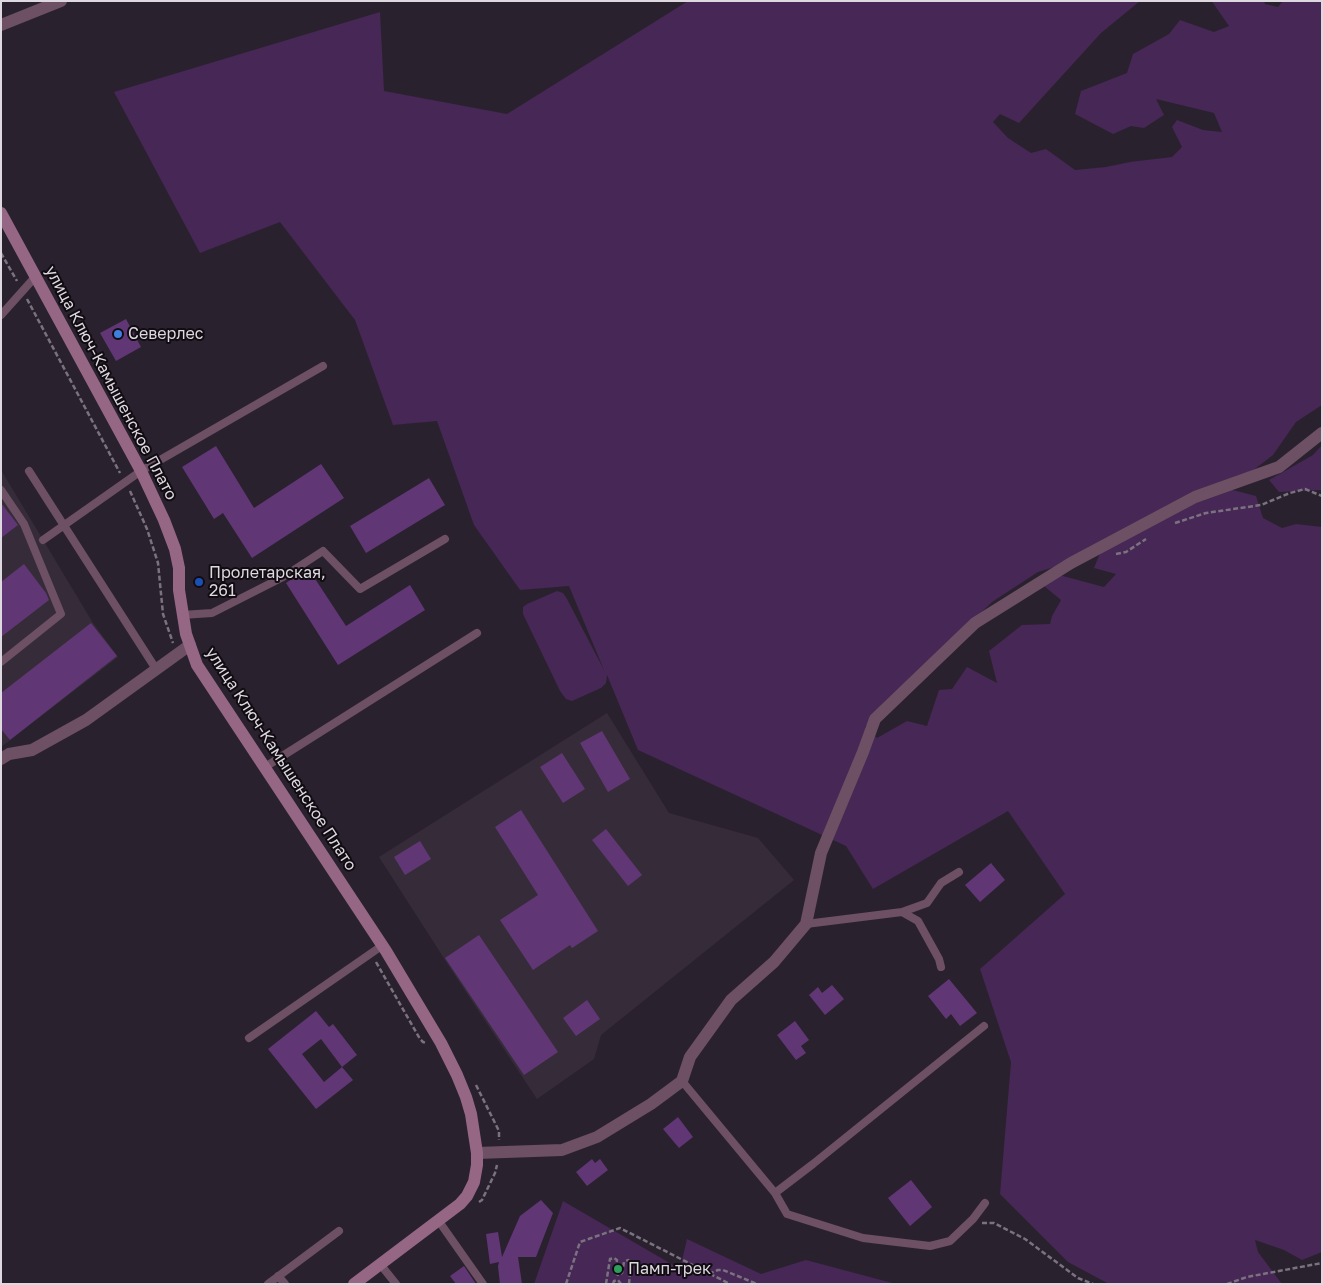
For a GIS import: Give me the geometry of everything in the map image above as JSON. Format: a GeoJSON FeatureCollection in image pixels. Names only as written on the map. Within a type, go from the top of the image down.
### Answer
{"type":"FeatureCollection","features":[{"type":"Feature","properties":{"kind":"main road","name":"улица Ключ-Камышенское Плато"},"geometry":{"type":"LineString","coordinates":[[1,213],[140,471],[164,520],[175,549],[182,615],[197,665],[383,945],[441,1043],[457,1075],[471,1114],[477,1165],[474,1182],[467,1196],[460,1204],[354,1284]]}},
{"type":"Feature","properties":{"kind":"street"},"geometry":{"type":"LineString","coordinates":[[1,25],[61,1]]}},
{"type":"Feature","properties":{"kind":"street"},"geometry":{"type":"LineString","coordinates":[[477,1153],[562,1150],[597,1137],[651,1104],[682,1081],[690,1057],[730,1000],[774,962],[806,924],[821,853],[875,719],[975,623],[1071,563],[1195,497],[1279,467],[1322,433]]}},
{"type":"Feature","properties":{"kind":"street"},"geometry":{"type":"LineString","coordinates":[[1,759],[9,754],[32,750],[86,720],[190,645]]}},
{"type":"Feature","properties":{"kind":"lane"},"geometry":{"type":"LineString","coordinates":[[1,315],[36,276]]}},
{"type":"Feature","properties":{"kind":"lane"},"geometry":{"type":"LineString","coordinates":[[42,540],[140,471],[324,366]]}},
{"type":"Feature","properties":{"kind":"lane"},"geometry":{"type":"LineString","coordinates":[[29,471],[156,669]]}},
{"type":"Feature","properties":{"kind":"lane"},"geometry":{"type":"LineString","coordinates":[[1,490],[24,524],[61,614],[1,662]]}},
{"type":"Feature","properties":{"kind":"lane"},"geometry":{"type":"LineString","coordinates":[[182,615],[212,613],[283,577],[323,551],[360,589],[445,539]]}},
{"type":"Feature","properties":{"kind":"lane"},"geometry":{"type":"LineString","coordinates":[[265,767],[477,633]]}},
{"type":"Feature","properties":{"kind":"lane"},"geometry":{"type":"LineString","coordinates":[[806,924],[902,912],[927,902],[941,883],[959,872]]}},
{"type":"Feature","properties":{"kind":"lane"},"geometry":{"type":"LineString","coordinates":[[902,912],[918,921],[939,959],[941,967]]}},
{"type":"Feature","properties":{"kind":"lane"},"geometry":{"type":"LineString","coordinates":[[249,1038],[383,945]]}},
{"type":"Feature","properties":{"kind":"lane"},"geometry":{"type":"LineString","coordinates":[[775,1193],[984,1026]]}},
{"type":"Feature","properties":{"kind":"lane"},"geometry":{"type":"LineString","coordinates":[[682,1081],[775,1193],[787,1214],[864,1238],[930,1246],[950,1241],[986,1203]]}},
{"type":"Feature","properties":{"kind":"lane"},"geometry":{"type":"LineString","coordinates":[[438,1220],[484,1284]]}},
{"type":"Feature","properties":{"kind":"lane"},"geometry":{"type":"LineString","coordinates":[[268,1284],[339,1231]]}},
{"type":"Feature","properties":{"kind":"lane"},"geometry":{"type":"LineString","coordinates":[[380,1264],[396,1284]]}},
{"type":"Feature","properties":{"kind":"lane"},"geometry":{"type":"LineString","coordinates":[[278,1276],[285,1284]]}},
{"type":"Feature","properties":{"kind":"path"},"geometry":{"type":"LineString","coordinates":[[1170,525],[1206,513],[1261,506],[1290,493],[1305,489],[1322,496]]}},
{"type":"Feature","properties":{"kind":"path"},"geometry":{"type":"LineString","coordinates":[[1108,556],[1126,552],[1148,538]]}},
{"type":"Feature","properties":{"kind":"path"},"geometry":{"type":"LineString","coordinates":[[474,1081],[499,1131],[500,1152],[495,1173],[482,1200],[474,1206]]}},
{"type":"Feature","properties":{"kind":"path"},"geometry":{"type":"LineString","coordinates":[[970,1222],[994,1223],[1025,1239],[1078,1278],[1093,1284]]}},
{"type":"Feature","properties":{"kind":"path"},"geometry":{"type":"LineString","coordinates":[[566,1284],[580,1242],[620,1228],[730,1284]]}},
{"type":"Feature","properties":{"kind":"path"},"geometry":{"type":"LineString","coordinates":[[606,1284],[611,1258],[616,1259],[615,1272],[619,1275],[623,1272],[624,1262],[627,1260],[632,1264],[629,1284]]}},
{"type":"Feature","properties":{"kind":"path"},"geometry":{"type":"LineString","coordinates":[[1227,1284],[1247,1277],[1322,1263]]}},
{"type":"Feature","properties":{"kind":"path"},"geometry":{"type":"LineString","coordinates":[[709,1274],[723,1270],[757,1284]]}},
{"type":"Feature","properties":{"kind":"path"},"geometry":{"type":"LineString","coordinates":[[613,1284],[614,1281],[618,1280],[621,1284]]}},
{"type":"Feature","properties":{"kind":"shaded area"},"geometry":{"type":"Polygon","coordinates":[[[688,1],[1140,1],[1101,33],[1019,123],[1000,114],[993,122],[1008,138],[1031,153],[1046,149],[1075,170],[1106,167],[1172,157],[1182,147],[1172,127],[1177,120],[1203,130],[1222,132],[1214,113],[1156,99],[1164,115],[1144,128],[1131,126],[1113,134],[1075,114],[1081,91],[1127,73],[1133,54],[1169,34],[1180,20],[1214,32],[1229,26],[1213,1],[1264,1],[1265,4],[1278,7],[1283,1],[1322,1],[1322,405],[1296,422],[1273,455],[1229,489],[1256,496],[1263,518],[1282,528],[1296,524],[1322,527],[1322,1252],[1302,1260],[1284,1250],[1255,1240],[1258,1252],[1282,1284],[1109,1284],[1068,1262],[1000,1194],[1011,1062],[980,969],[1065,894],[1008,811],[873,889],[846,846],[638,750],[607,675],[606,683],[601,688],[572,701],[566,699],[560,691],[523,614],[523,607],[557,591],[563,593],[604,670],[569,586],[520,590],[474,525],[437,421],[393,425],[355,320],[280,222],[200,253],[114,92],[380,12],[384,91],[507,114],[688,1]],[[1100,553],[1038,572],[992,602],[865,727],[877,738],[907,721],[927,726],[939,690],[952,689],[967,667],[997,683],[989,651],[1022,625],[1050,624],[1052,616],[1061,600],[1044,586],[1048,572],[1104,587],[1116,574],[1094,568],[1100,553]]]}},
{"type":"Feature","properties":{"kind":"shaded area"},"geometry":{"type":"Polygon","coordinates":[[[1322,445],[1322,490],[1279,492],[1269,480],[1313,455],[1322,445]]]}},
{"type":"Feature","properties":{"kind":"shaded area"},"geometry":{"type":"Polygon","coordinates":[[[1,470],[93,623],[118,657],[1,747],[1,470]]]}},
{"type":"Feature","properties":{"kind":"shaded area"},"geometry":{"type":"Polygon","coordinates":[[[607,713],[669,813],[758,838],[794,880],[601,1035],[594,1059],[537,1099],[379,857],[607,713]]]}},
{"type":"Feature","properties":{"kind":"shaded area"},"geometry":{"type":"Polygon","coordinates":[[[563,1201],[680,1269],[687,1239],[761,1274],[806,1260],[896,1284],[534,1284],[563,1201]]]}},
{"type":"Feature","properties":{"kind":"building"},"geometry":{"type":"Polygon","coordinates":[[[126,319],[141,347],[116,361],[100,333],[126,319]]]}},
{"type":"Feature","properties":{"kind":"building"},"geometry":{"type":"Polygon","coordinates":[[[216,446],[254,508],[321,464],[344,498],[252,558],[223,513],[214,519],[182,467],[216,446]]]}},
{"type":"Feature","properties":{"kind":"building"},"geometry":{"type":"Polygon","coordinates":[[[429,478],[445,505],[366,553],[350,526],[429,478]]]}},
{"type":"Feature","properties":{"kind":"building"},"geometry":{"type":"Polygon","coordinates":[[[1,503],[18,525],[1,538],[1,503]]]}},
{"type":"Feature","properties":{"kind":"building"},"geometry":{"type":"Polygon","coordinates":[[[24,564],[46,593],[49,600],[1,637],[1,582],[24,564]]]}},
{"type":"Feature","properties":{"kind":"building"},"geometry":{"type":"Polygon","coordinates":[[[308,568],[346,626],[410,585],[425,610],[338,665],[286,583],[308,568]]]}},
{"type":"Feature","properties":{"kind":"building"},"geometry":{"type":"Polygon","coordinates":[[[91,623],[117,656],[10,740],[1,729],[1,693],[91,623]]]}},
{"type":"Feature","properties":{"kind":"building"},"geometry":{"type":"Polygon","coordinates":[[[602,731],[630,779],[608,792],[580,743],[602,731]]]}},
{"type":"Feature","properties":{"kind":"building"},"geometry":{"type":"Polygon","coordinates":[[[562,753],[585,789],[563,803],[540,767],[562,753]]]}},
{"type":"Feature","properties":{"kind":"building"},"geometry":{"type":"Polygon","coordinates":[[[521,810],[598,931],[572,948],[570,945],[533,970],[500,920],[538,895],[495,827],[521,810]]]}},
{"type":"Feature","properties":{"kind":"building"},"geometry":{"type":"Polygon","coordinates":[[[606,829],[642,875],[628,886],[592,840],[606,829]]]}},
{"type":"Feature","properties":{"kind":"building"},"geometry":{"type":"Polygon","coordinates":[[[420,841],[431,859],[405,875],[394,857],[420,841]]]}},
{"type":"Feature","properties":{"kind":"building"},"geometry":{"type":"Polygon","coordinates":[[[991,863],[1005,880],[980,902],[965,885],[991,863]]]}},
{"type":"Feature","properties":{"kind":"building"},"geometry":{"type":"Polygon","coordinates":[[[479,935],[558,1052],[524,1075],[445,958],[479,935]]]}},
{"type":"Feature","properties":{"kind":"building"},"geometry":{"type":"Polygon","coordinates":[[[949,979],[977,1013],[960,1026],[951,1014],[946,1019],[928,996],[949,979]]]}},
{"type":"Feature","properties":{"kind":"building"},"geometry":{"type":"Polygon","coordinates":[[[832,985],[844,999],[825,1015],[809,995],[818,987],[822,993],[832,985]]]}},
{"type":"Feature","properties":{"kind":"building"},"geometry":{"type":"Polygon","coordinates":[[[587,1000],[600,1019],[576,1036],[563,1018],[587,1000]]]}},
{"type":"Feature","properties":{"kind":"building"},"geometry":{"type":"Polygon","coordinates":[[[316,1011],[329,1027],[333,1024],[357,1055],[342,1067],[353,1080],[316,1109],[268,1049],[316,1011]],[[321,1039],[302,1054],[324,1082],[342,1067],[321,1039]]]}},
{"type":"Feature","properties":{"kind":"building"},"geometry":{"type":"Polygon","coordinates":[[[795,1021],[809,1040],[801,1046],[806,1053],[796,1060],[777,1035],[795,1021]]]}},
{"type":"Feature","properties":{"kind":"building"},"geometry":{"type":"Polygon","coordinates":[[[678,1117],[693,1137],[679,1148],[663,1129],[678,1117]]]}},
{"type":"Feature","properties":{"kind":"building"},"geometry":{"type":"Polygon","coordinates":[[[592,1159],[595,1163],[600,1159],[608,1170],[587,1186],[576,1172],[592,1159]]]}},
{"type":"Feature","properties":{"kind":"building"},"geometry":{"type":"Polygon","coordinates":[[[911,1180],[932,1207],[910,1226],[888,1198],[911,1180]]]}},
{"type":"Feature","properties":{"kind":"building"},"geometry":{"type":"Polygon","coordinates":[[[541,1200],[553,1213],[536,1257],[518,1257],[522,1284],[500,1284],[499,1262],[490,1264],[486,1234],[498,1232],[502,1257],[520,1216],[541,1200]]]}},
{"type":"Feature","properties":{"kind":"building"},"geometry":{"type":"Polygon","coordinates":[[[464,1266],[476,1284],[456,1284],[450,1276],[464,1266]]]}},
{"type":"Feature","properties":{"kind":"place","name":"Северлес"},"geometry":{"type":"Point","coordinates":[118,334]}},
{"type":"Feature","properties":{"kind":"place","name":"Пролетарская, 261"},"geometry":{"type":"Point","coordinates":[199,582]}},
{"type":"Feature","properties":{"kind":"place","name":"Памп-трек"},"geometry":{"type":"Point","coordinates":[618,1269]}}]}
